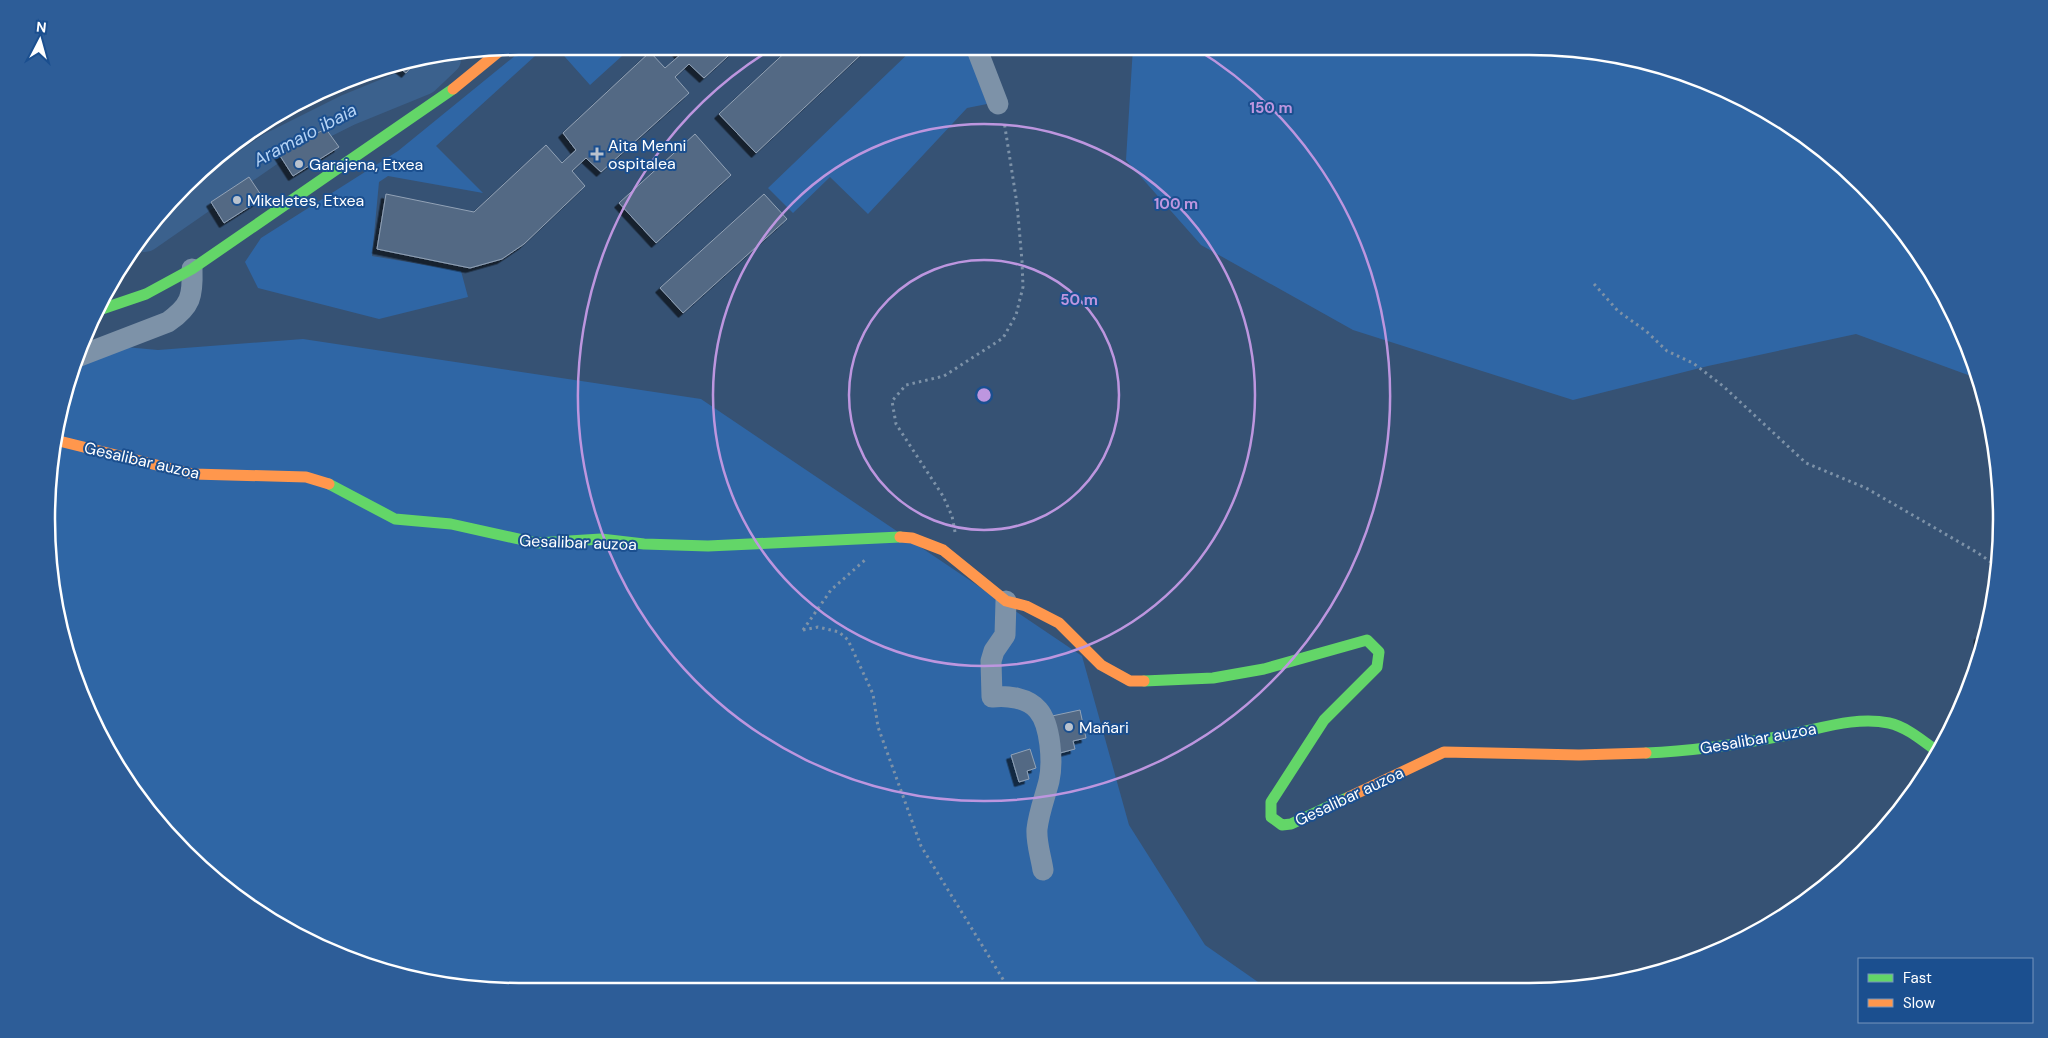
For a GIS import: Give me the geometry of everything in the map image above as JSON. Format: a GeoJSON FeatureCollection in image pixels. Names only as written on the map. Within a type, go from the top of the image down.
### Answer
{"type":"FeatureCollection","features":[{"type":"Feature","properties":{"kind":"street"},"geometry":{"type":"LineString","coordinates":[[979,55],[998,104]]}},
{"type":"Feature","properties":{"kind":"street"},"geometry":{"type":"LineString","coordinates":[[106,308],[138,299],[161,288],[192,269],[450,92],[493,56]]}},
{"type":"Feature","properties":{"kind":"street"},"geometry":{"type":"LineString","coordinates":[[86,353],[153,328],[179,314],[191,300],[192,269]]}},
{"type":"Feature","properties":{"kind":"street","name":"Gesalibar auzoa"},"geometry":{"type":"LineString","coordinates":[[62,442],[194,474],[306,477],[324,482],[395,520],[450,524],[520,542],[538,543],[601,539],[644,544],[708,546],[901,536],[931,544],[952,558],[1006,601],[1026,606],[1058,623],[1101,665],[1120,677],[1137,682],[1166,682],[1213,678],[1281,665],[1363,639],[1373,643],[1379,654],[1377,667],[1324,720],[1271,802],[1271,816],[1282,825],[1291,824],[1444,752],[1579,756],[1658,752],[1740,743],[1858,721],[1881,722],[1899,726],[1916,733],[1933,748]]}},
{"type":"Feature","properties":{"kind":"street"},"geometry":{"type":"LineString","coordinates":[[1006,601],[1005,635],[994,651],[991,661],[992,697],[1006,696],[1022,700],[1038,710],[1048,735],[1051,757],[1049,780],[1041,805],[1037,839],[1043,870]]}},
{"type":"Feature","properties":{"kind":"path"},"geometry":{"type":"LineString","coordinates":[[952,558],[955,540],[958,540],[948,506],[896,424],[892,401],[906,385],[944,376],[1003,338],[1016,315],[1023,287],[1022,261],[1017,204],[1005,123],[998,104]]}},
{"type":"Feature","properties":{"kind":"path"},"geometry":{"type":"LineString","coordinates":[[1594,284],[1618,311],[1646,331],[1667,351],[1693,363],[1723,386],[1806,463],[1866,488],[1991,562]]}},
{"type":"Feature","properties":{"kind":"path"},"geometry":{"type":"LineString","coordinates":[[870,556],[831,590],[803,630],[818,626],[839,632],[848,640],[873,694],[878,726],[921,846],[1005,983]]}},
{"type":"Feature","properties":{"kind":"shaded area"},"geometry":{"type":"Polygon","coordinates":[[[516,55],[536,55],[436,146],[483,193],[388,176],[379,182],[372,256],[461,271],[468,297],[379,319],[258,288],[245,262],[261,238],[398,151],[516,55]]]}},
{"type":"Feature","properties":{"kind":"shaded area"},"geometry":{"type":"Polygon","coordinates":[[[563,55],[623,55],[590,85],[563,55]]]}},
{"type":"Feature","properties":{"kind":"shaded area"},"geometry":{"type":"Polygon","coordinates":[[[907,55],[969,55],[987,104],[967,108],[868,214],[830,177],[793,213],[768,188],[907,55]]]}},
{"type":"Feature","properties":{"kind":"shaded area"},"geometry":{"type":"Polygon","coordinates":[[[1133,55],[1529,55],[1590,59],[1649,71],[1707,90],[1761,117],[1787,133],[1835,170],[1878,213],[1915,261],[1931,287],[1958,341],[1970,376],[1856,334],[1708,366],[1573,400],[1353,330],[1201,245],[1126,160],[1133,55]]]}},
{"type":"Feature","properties":{"kind":"shaded area"},"geometry":{"type":"Polygon","coordinates":[[[303,339],[701,399],[1082,656],[1129,825],[1205,945],[1259,983],[489,982],[428,974],[399,967],[341,948],[287,921],[261,905],[213,868],[170,825],[133,777],[117,751],[90,697],[71,639],[64,610],[56,549],[56,489],[64,428],[71,399],[89,344],[158,350],[303,339]]]}},
{"type":"Feature","properties":{"kind":"building","name":"Aita Menni ospitalea"},"geometry":{"type":"Polygon","coordinates":[[[647,55],[653,55],[665,68],[680,55],[729,55],[704,78],[689,64],[675,77],[689,93],[601,172],[586,158],[572,171],[585,186],[524,244],[502,259],[470,268],[377,249],[386,194],[474,212],[546,145],[562,163],[576,150],[563,133],[647,55]]]}},
{"type":"Feature","properties":{"kind":"building"},"geometry":{"type":"Polygon","coordinates":[[[782,55],[860,55],[756,153],[719,114],[782,55]]]}},
{"type":"Feature","properties":{"kind":"building","name":"Garajena, Etxea"},"geometry":{"type":"Polygon","coordinates":[[[326,129],[339,147],[293,176],[277,151],[326,129]]]}},
{"type":"Feature","properties":{"kind":"building"},"geometry":{"type":"Polygon","coordinates":[[[695,134],[731,175],[656,243],[619,203],[695,134]]]}},
{"type":"Feature","properties":{"kind":"building","name":"Mikeletes, Etxea"},"geometry":{"type":"Polygon","coordinates":[[[249,177],[263,198],[224,223],[211,202],[249,177]]]}},
{"type":"Feature","properties":{"kind":"building"},"geometry":{"type":"Polygon","coordinates":[[[764,194],[787,219],[683,313],[660,288],[764,194]]]}},
{"type":"Feature","properties":{"kind":"building","name":"Mañari"},"geometry":{"type":"Polygon","coordinates":[[[1080,710],[1086,738],[1073,741],[1075,749],[1060,753],[1052,716],[1080,710]]]}},
{"type":"Feature","properties":{"kind":"building"},"geometry":{"type":"Polygon","coordinates":[[[1030,749],[1036,768],[1027,771],[1029,779],[1019,782],[1011,755],[1030,749]]]}},
{"type":"Feature","properties":{"kind":"waterway","name":"Aramaio ibaia"},"geometry":{"type":"LineString","coordinates":[[160,226],[272,148],[348,110],[424,79],[442,62]]}},
{"type":"Feature","properties":{"kind":"traffic: fast"},"geometry":{"type":"LineString","coordinates":[[106,307],[146,294],[192,269],[453,89]]}},
{"type":"Feature","properties":{"kind":"traffic: fast"},"geometry":{"type":"LineString","coordinates":[[329,484],[395,519],[451,524],[537,543],[601,539],[644,544],[708,546],[900,537]]}},
{"type":"Feature","properties":{"kind":"traffic: fast"},"geometry":{"type":"LineString","coordinates":[[1144,681],[1213,678],[1264,669],[1367,640],[1379,652],[1377,667],[1324,720],[1271,802],[1271,817],[1282,825],[1291,824],[1349,797]]}},
{"type":"Feature","properties":{"kind":"traffic: fast"},"geometry":{"type":"LineString","coordinates":[[1646,753],[1681,751],[1735,744],[1863,721],[1876,721],[1896,725],[1915,735],[1933,748]]}},
{"type":"Feature","properties":{"kind":"traffic: slow"},"geometry":{"type":"LineString","coordinates":[[453,89],[494,56]]}},
{"type":"Feature","properties":{"kind":"traffic: slow"},"geometry":{"type":"LineString","coordinates":[[62,442],[193,474],[306,477],[329,484]]}},
{"type":"Feature","properties":{"kind":"traffic: slow"},"geometry":{"type":"LineString","coordinates":[[900,537],[912,538],[943,550],[1006,601],[1026,606],[1059,623],[1101,665],[1130,681],[1144,681]]}},
{"type":"Feature","properties":{"kind":"traffic: slow"},"geometry":{"type":"LineString","coordinates":[[1349,797],[1444,752],[1579,755],[1646,753]]}},
{"type":"Feature","properties":{"kind":"place","name":"Aita Menni ospitalea"},"geometry":{"type":"Point","coordinates":[597,154]}},
{"type":"Feature","properties":{"kind":"place","name":"Garajena, Etxea"},"geometry":{"type":"Point","coordinates":[299,164]}},
{"type":"Feature","properties":{"kind":"place","name":"Mikeletes, Etxea"},"geometry":{"type":"Point","coordinates":[237,200]}},
{"type":"Feature","properties":{"kind":"place","name":"Mañari"},"geometry":{"type":"Point","coordinates":[1069,727]}}]}
